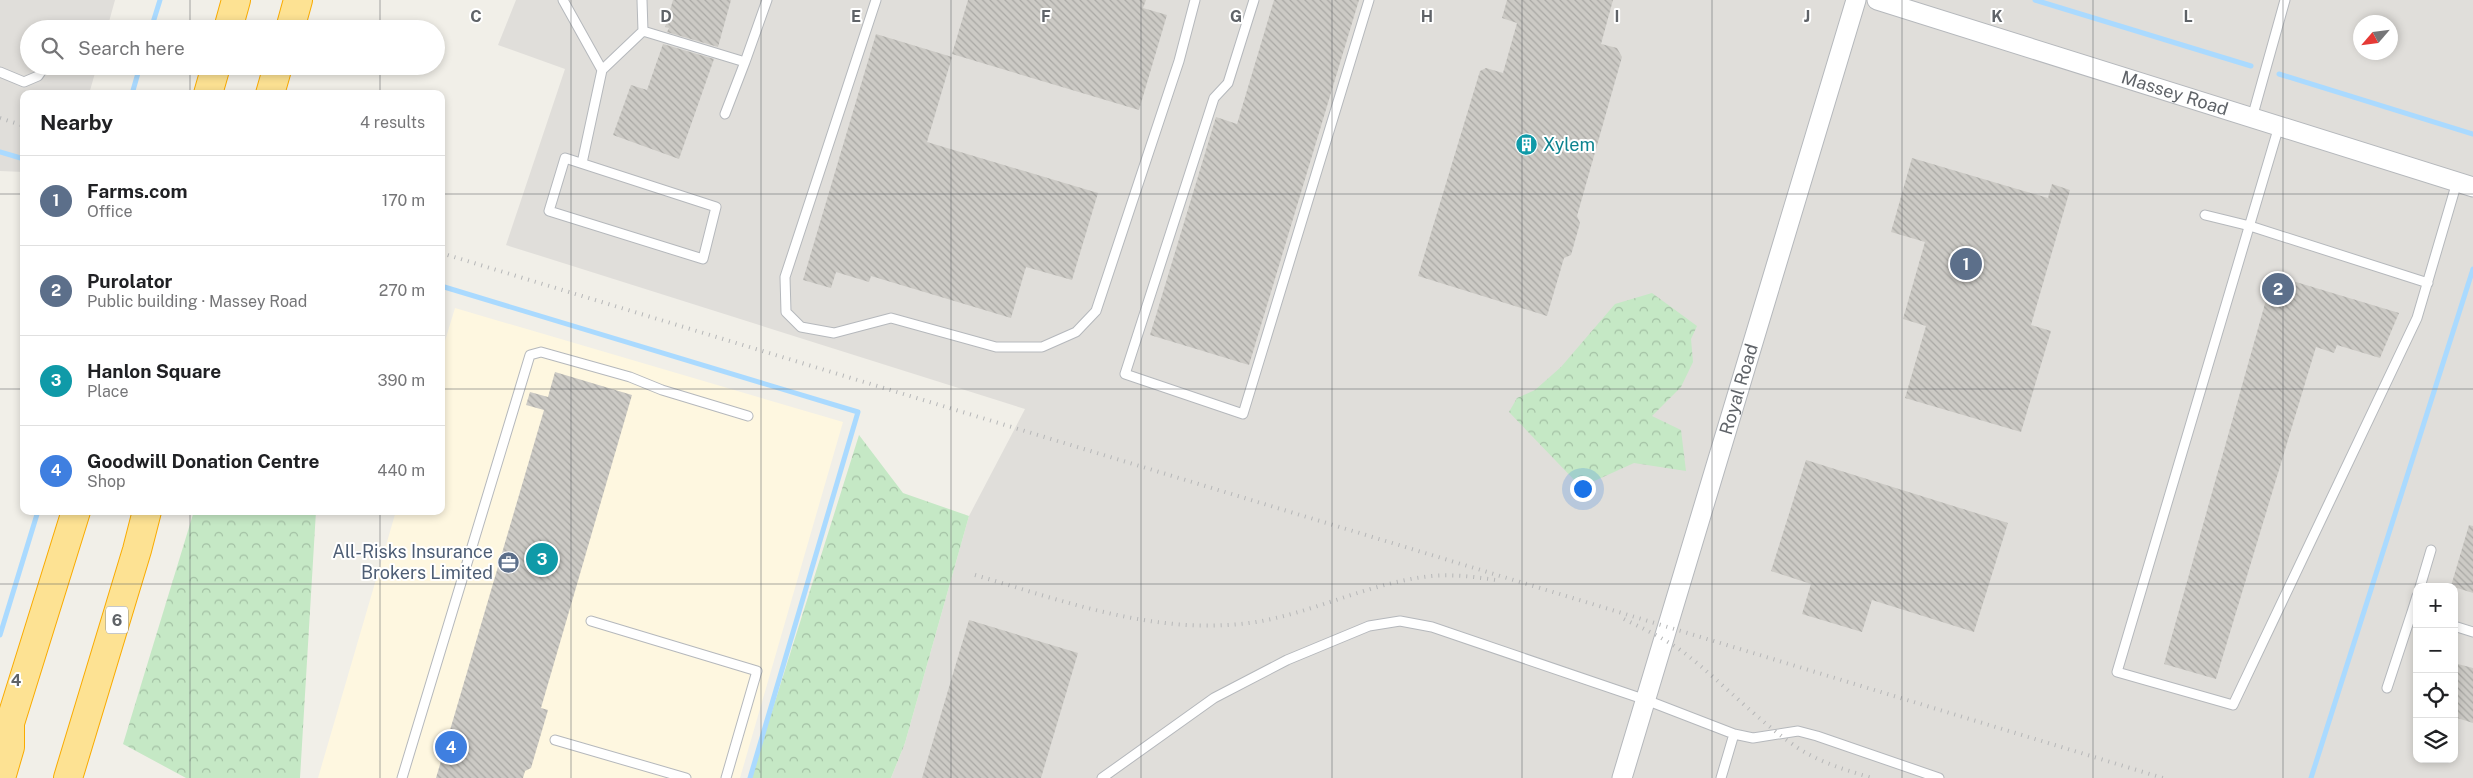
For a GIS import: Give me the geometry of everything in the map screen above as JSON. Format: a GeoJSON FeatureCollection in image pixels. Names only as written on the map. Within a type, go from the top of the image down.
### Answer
{"type":"FeatureCollection","features":[{"type":"Feature","properties":{"kind":"highway"},"geometry":{"type":"LineString","coordinates":[[230,20],[236,0]]}},
{"type":"Feature","properties":{"kind":"highway"},"geometry":{"type":"LineString","coordinates":[[292,20],[298,0]]}},
{"type":"Feature","properties":{"kind":"highway"},"geometry":{"type":"LineString","coordinates":[[209,90],[213,75]]}},
{"type":"Feature","properties":{"kind":"highway"},"geometry":{"type":"LineString","coordinates":[[271,90],[275,75]]}},
{"type":"Feature","properties":{"kind":"highway"},"geometry":{"type":"LineString","coordinates":[[1,778],[10,747],[5,731],[75,515]]}},
{"type":"Feature","properties":{"kind":"highway","name":"6"},"geometry":{"type":"LineString","coordinates":[[68,778],[146,515]]}},
{"type":"Feature","properties":{"kind":"highway"},"geometry":{"type":"LineString","coordinates":[[84,727],[85,778]]}},
{"type":"Feature","properties":{"kind":"street","name":"Royal Road"},"geometry":{"type":"LineString","coordinates":[[1622,778],[1856,0]]}},
{"type":"Feature","properties":{"kind":"street","name":"Massey Road"},"geometry":{"type":"LineString","coordinates":[[1877,0],[2465,185]]}},
{"type":"Feature","properties":{"kind":"lane"},"geometry":{"type":"LineString","coordinates":[[564,0],[602,70]]}},
{"type":"Feature","properties":{"kind":"lane"},"geometry":{"type":"LineString","coordinates":[[582,163],[602,70],[643,30],[642,0]]}},
{"type":"Feature","properties":{"kind":"lane"},"geometry":{"type":"LineString","coordinates":[[726,114],[767,0]]}},
{"type":"Feature","properties":{"kind":"lane"},"geometry":{"type":"LineString","coordinates":[[876,0],[785,277],[786,312],[801,327],[834,333],[891,318],[996,347],[1042,347],[1076,332],[1096,311],[1179,62],[1195,0]]}},
{"type":"Feature","properties":{"kind":"lane"},"geometry":{"type":"LineString","coordinates":[[1254,0],[1228,84],[1214,98],[1125,374],[1243,414],[1369,0]]}},
{"type":"Feature","properties":{"kind":"lane"},"geometry":{"type":"LineString","coordinates":[[2252,118],[2285,0]]}},
{"type":"Feature","properties":{"kind":"lane"},"geometry":{"type":"LineString","coordinates":[[643,30],[745,62]]}},
{"type":"Feature","properties":{"kind":"lane"},"geometry":{"type":"LineString","coordinates":[[0,72],[24,82],[39,75]]}},
{"type":"Feature","properties":{"kind":"lane"},"geometry":{"type":"LineString","coordinates":[[2279,126],[2117,672],[2233,704],[2417,318],[2428,283],[2465,185]]}},
{"type":"Feature","properties":{"kind":"lane"},"geometry":{"type":"LineString","coordinates":[[565,158],[582,163],[716,207],[703,259],[549,211],[565,158]]}},
{"type":"Feature","properties":{"kind":"lane"},"geometry":{"type":"LineString","coordinates":[[2206,215],[2250,226],[2428,283]]}},
{"type":"Feature","properties":{"kind":"lane"},"geometry":{"type":"LineString","coordinates":[[402,778],[530,354],[541,352],[630,377],[662,390],[748,416]]}},
{"type":"Feature","properties":{"kind":"lane"},"geometry":{"type":"LineString","coordinates":[[2421,583],[2431,550]]}},
{"type":"Feature","properties":{"kind":"lane"},"geometry":{"type":"LineString","coordinates":[[2388,688],[2413,616]]}},
{"type":"Feature","properties":{"kind":"lane"},"geometry":{"type":"LineString","coordinates":[[591,621],[757,670],[726,778]]}},
{"type":"Feature","properties":{"kind":"lane"},"geometry":{"type":"LineString","coordinates":[[1102,778],[1214,698],[1296,656],[1369,626],[1400,621],[1432,627],[1646,700],[1734,734],[1753,738],[1798,731],[1939,778]]}},
{"type":"Feature","properties":{"kind":"lane"},"geometry":{"type":"LineString","coordinates":[[2458,627],[2473,632]]}},
{"type":"Feature","properties":{"kind":"lane"},"geometry":{"type":"LineString","coordinates":[[1721,778],[1734,734]]}},
{"type":"Feature","properties":{"kind":"lane"},"geometry":{"type":"LineString","coordinates":[[555,740],[686,778]]}},
{"type":"Feature","properties":{"kind":"shaded area"},"geometry":{"type":"Polygon","coordinates":[[[0,0],[115,0],[109,20],[20,20],[20,75],[94,75],[90,90],[20,90],[20,172],[0,171],[0,0]]]}},
{"type":"Feature","properties":{"kind":"shaded area"},"geometry":{"type":"Polygon","coordinates":[[[516,0],[2473,0],[2473,778],[891,778],[905,743],[969,516],[1025,409],[506,245],[565,69],[498,45],[516,0]]]}},
{"type":"Feature","properties":{"kind":"shaded area"},"geometry":{"type":"Polygon","coordinates":[[[455,308],[843,422],[740,778],[318,778],[395,515],[445,515],[445,341],[455,308]]]}},
{"type":"Feature","properties":{"kind":"green space"},"geometry":{"type":"Polygon","coordinates":[[[1652,293],[1697,326],[1691,339],[1693,362],[1681,387],[1652,416],[1681,430],[1686,471],[1634,463],[1581,487],[1509,412],[1517,398],[1535,390],[1561,367],[1615,304],[1652,293]]]}},
{"type":"Feature","properties":{"kind":"green space"},"geometry":{"type":"Polygon","coordinates":[[[859,435],[903,493],[969,516],[905,743],[891,778],[751,778],[859,435]]]}},
{"type":"Feature","properties":{"kind":"green space"},"geometry":{"type":"Polygon","coordinates":[[[193,515],[316,515],[300,778],[186,778],[123,744],[193,515]]]}},
{"type":"Feature","properties":{"kind":"building"},"geometry":{"type":"Polygon","coordinates":[[[673,0],[731,0],[718,47],[667,32],[669,28],[665,27],[673,0]]]}},
{"type":"Feature","properties":{"kind":"building"},"geometry":{"type":"Polygon","coordinates":[[[968,0],[1146,0],[1143,8],[1167,15],[1139,110],[952,54],[968,0]]]}},
{"type":"Feature","properties":{"kind":"building"},"geometry":{"type":"Polygon","coordinates":[[[1274,0],[1359,0],[1249,365],[1150,335],[1216,117],[1237,124],[1274,0]]]}},
{"type":"Feature","properties":{"kind":"building","name":"Xylem"},"geometry":{"type":"Polygon","coordinates":[[[1507,0],[1613,0],[1601,44],[1617,48],[1622,57],[1577,216],[1580,223],[1571,255],[1564,258],[1547,316],[1418,276],[1480,71],[1486,68],[1503,73],[1517,23],[1502,18],[1507,0]]]}},
{"type":"Feature","properties":{"kind":"building"},"geometry":{"type":"Polygon","coordinates":[[[876,34],[952,57],[927,142],[1098,193],[1072,280],[1026,267],[1011,318],[871,276],[869,282],[836,272],[831,288],[803,280],[876,34]]]}},
{"type":"Feature","properties":{"kind":"building"},"geometry":{"type":"Polygon","coordinates":[[[663,44],[714,59],[679,159],[613,135],[631,85],[647,90],[663,44]]]}},
{"type":"Feature","properties":{"kind":"building"},"geometry":{"type":"Polygon","coordinates":[[[1912,158],[2048,198],[2052,184],[2070,190],[2031,325],[2051,331],[2021,432],[1905,398],[1926,326],[1903,319],[1925,242],[1891,232],[1912,158]]]}},
{"type":"Feature","properties":{"kind":"building"},"geometry":{"type":"Polygon","coordinates":[[[2273,275],[2399,313],[2380,358],[2337,345],[2334,353],[2316,347],[2216,679],[2164,664],[2273,275]]]}},
{"type":"Feature","properties":{"kind":"building"},"geometry":{"type":"Polygon","coordinates":[[[555,372],[632,395],[541,708],[548,710],[531,768],[525,771],[523,778],[436,778],[544,410],[526,405],[530,392],[548,397],[555,372]]]}},
{"type":"Feature","properties":{"kind":"building"},"geometry":{"type":"Polygon","coordinates":[[[1806,460],[2008,523],[1974,632],[1872,600],[1862,632],[1802,614],[1811,584],[1771,571],[1806,460]]]}},
{"type":"Feature","properties":{"kind":"building"},"geometry":{"type":"Polygon","coordinates":[[[2469,525],[2473,526],[2473,593],[2458,588],[2458,583],[2452,583],[2469,525]]]}},
{"type":"Feature","properties":{"kind":"building"},"geometry":{"type":"Polygon","coordinates":[[[969,620],[1078,653],[1041,778],[922,778],[969,620]]]}},
{"type":"Feature","properties":{"kind":"building"},"geometry":{"type":"Polygon","coordinates":[[[2458,664],[2473,668],[2473,723],[2458,718],[2458,664]]]}},
{"type":"Feature","properties":{"kind":"waterway"},"geometry":{"type":"LineString","coordinates":[[154,20],[160,0]]}},
{"type":"Feature","properties":{"kind":"waterway"},"geometry":{"type":"LineString","coordinates":[[2035,0],[2251,66]]}},
{"type":"Feature","properties":{"kind":"waterway"},"geometry":{"type":"LineString","coordinates":[[2279,74],[2473,134]]}},
{"type":"Feature","properties":{"kind":"waterway"},"geometry":{"type":"LineString","coordinates":[[133,90],[137,75]]}},
{"type":"Feature","properties":{"kind":"waterway"},"geometry":{"type":"LineString","coordinates":[[0,152],[20,158]]}},
{"type":"Feature","properties":{"kind":"waterway"},"geometry":{"type":"LineString","coordinates":[[2311,778],[2473,269]]}},
{"type":"Feature","properties":{"kind":"waterway"},"geometry":{"type":"LineString","coordinates":[[445,287],[858,412],[750,778]]}},
{"type":"Feature","properties":{"kind":"waterway"},"geometry":{"type":"LineString","coordinates":[[0,635],[37,515]]}},
{"type":"Feature","properties":{"kind":"railway"},"geometry":{"type":"LineString","coordinates":[[0,118],[20,125]]}},
{"type":"Feature","properties":{"kind":"railway"},"geometry":{"type":"LineString","coordinates":[[445,254],[2163,778]]}},
{"type":"Feature","properties":{"kind":"railway"},"geometry":{"type":"LineString","coordinates":[[975,575],[1079,606],[1149,621],[1184,625],[1256,622],[1409,579],[1448,575],[1496,580]]}},
{"type":"Feature","properties":{"kind":"railway"},"geometry":{"type":"LineString","coordinates":[[1624,619],[1680,650],[1769,726],[1798,748],[1825,762],[1872,778]]}},
{"type":"Feature","properties":{"kind":"place","name":"Xylem"},"geometry":{"type":"Point","coordinates":[1527,145]}},
{"type":"Feature","properties":{"kind":"place","name":"Farms.com"},"geometry":{"type":"Point","coordinates":[1966,264]}},
{"type":"Feature","properties":{"kind":"place","name":"Purolator"},"geometry":{"type":"Point","coordinates":[2278,289]}},
{"type":"Feature","properties":{"kind":"place","name":"Hanlon Square"},"geometry":{"type":"Point","coordinates":[542,559]}},
{"type":"Feature","properties":{"kind":"place","name":"All-Risks Insurance Brokers Limited"},"geometry":{"type":"Point","coordinates":[509,562]}},
{"type":"Feature","properties":{"kind":"place","name":"Goodwill Donation Centre"},"geometry":{"type":"Point","coordinates":[451,747]}}]}
